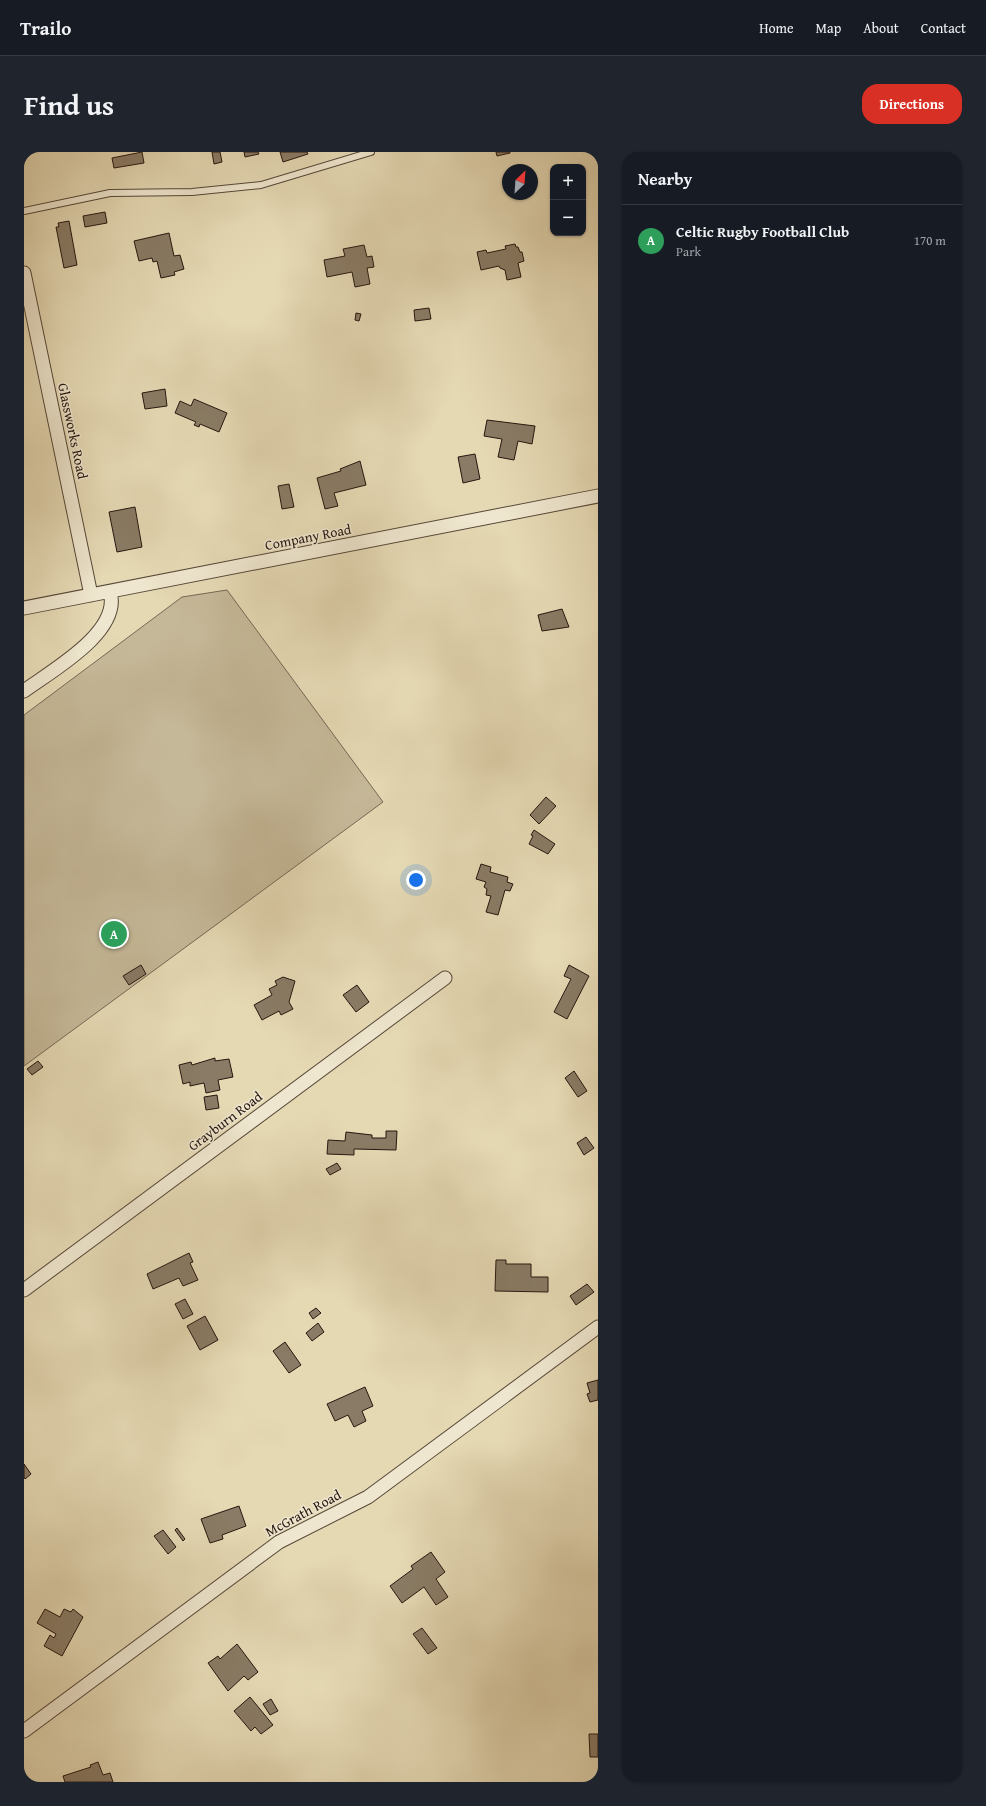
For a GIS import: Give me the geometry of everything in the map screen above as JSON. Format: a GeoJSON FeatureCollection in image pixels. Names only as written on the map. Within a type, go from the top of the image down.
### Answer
{"type":"FeatureCollection","features":[{"type":"Feature","properties":{"kind":"street","name":"Glassworks Road"},"geometry":{"type":"LineString","coordinates":[[24,273],[91,595]]}},
{"type":"Feature","properties":{"kind":"street","name":"Company Road"},"geometry":{"type":"LineString","coordinates":[[24,608],[598,496]]}},
{"type":"Feature","properties":{"kind":"street"},"geometry":{"type":"LineString","coordinates":[[24,691],[77,652],[101,630],[108,619],[111,608],[112,599],[110,592]]}},
{"type":"Feature","properties":{"kind":"street","name":"Grayburn Road"},"geometry":{"type":"LineString","coordinates":[[24,1290],[445,978]]}},
{"type":"Feature","properties":{"kind":"street","name":"McGrath Road"},"geometry":{"type":"LineString","coordinates":[[24,1731],[279,1542],[368,1497],[598,1327]]}},
{"type":"Feature","properties":{"kind":"lane"},"geometry":{"type":"LineString","coordinates":[[24,211],[110,194],[192,192],[261,185],[371,152]]}},
{"type":"Feature","properties":{"kind":"shaded area"},"geometry":{"type":"Polygon","coordinates":[[[227,590],[383,802],[24,1066],[24,715],[182,597],[227,590]]]}},
{"type":"Feature","properties":{"kind":"building"},"geometry":{"type":"Polygon","coordinates":[[[142,152],[144,163],[114,168],[112,158],[142,152]]]}},
{"type":"Feature","properties":{"kind":"building"},"geometry":{"type":"Polygon","coordinates":[[[212,152],[220,152],[222,162],[214,164],[212,152]]]}},
{"type":"Feature","properties":{"kind":"building"},"geometry":{"type":"Polygon","coordinates":[[[244,152],[258,152],[259,154],[245,157],[244,152]]]}},
{"type":"Feature","properties":{"kind":"building"},"geometry":{"type":"Polygon","coordinates":[[[280,152],[307,152],[308,154],[283,162],[280,152]]]}},
{"type":"Feature","properties":{"kind":"building"},"geometry":{"type":"Polygon","coordinates":[[[496,152],[510,152],[510,153],[497,156],[496,152]]]}},
{"type":"Feature","properties":{"kind":"building"},"geometry":{"type":"Polygon","coordinates":[[[105,212],[107,223],[85,227],[83,216],[105,212]]]}},
{"type":"Feature","properties":{"kind":"building"},"geometry":{"type":"Polygon","coordinates":[[[69,221],[77,265],[64,268],[56,227],[59,227],[58,223],[69,221]]]}},
{"type":"Feature","properties":{"kind":"building"},"geometry":{"type":"Polygon","coordinates":[[[169,233],[174,256],[180,255],[184,269],[174,272],[175,275],[161,278],[157,261],[153,262],[152,258],[139,261],[134,241],[169,233]]]}},
{"type":"Feature","properties":{"kind":"building"},"geometry":{"type":"Polygon","coordinates":[[[515,244],[520,252],[522,252],[524,261],[518,263],[521,277],[507,280],[505,270],[499,266],[481,270],[477,252],[486,250],[487,253],[506,249],[505,246],[515,244]]]}},
{"type":"Feature","properties":{"kind":"building"},"geometry":{"type":"Polygon","coordinates":[[[364,245],[367,257],[372,256],[374,267],[367,268],[370,284],[355,287],[352,272],[327,277],[324,260],[345,256],[343,249],[364,245]]]}},
{"type":"Feature","properties":{"kind":"building"},"geometry":{"type":"Polygon","coordinates":[[[429,308],[431,319],[415,321],[414,310],[429,308]]]}},
{"type":"Feature","properties":{"kind":"building"},"geometry":{"type":"Polygon","coordinates":[[[356,313],[361,314],[359,321],[355,320],[356,313]]]}},
{"type":"Feature","properties":{"kind":"building"},"geometry":{"type":"Polygon","coordinates":[[[165,389],[167,406],[145,409],[142,393],[165,389]]]}},
{"type":"Feature","properties":{"kind":"building"},"geometry":{"type":"Polygon","coordinates":[[[194,399],[227,413],[219,432],[200,424],[199,427],[194,425],[196,422],[175,413],[180,401],[191,406],[194,399]]]}},
{"type":"Feature","properties":{"kind":"building"},"geometry":{"type":"Polygon","coordinates":[[[487,420],[535,426],[532,444],[518,441],[514,460],[498,457],[502,439],[484,436],[487,420]]]}},
{"type":"Feature","properties":{"kind":"building"},"geometry":{"type":"Polygon","coordinates":[[[475,454],[480,479],[463,483],[458,457],[475,454]]]}},
{"type":"Feature","properties":{"kind":"building"},"geometry":{"type":"Polygon","coordinates":[[[360,461],[366,485],[334,493],[338,506],[325,509],[317,478],[341,471],[340,469],[360,461]]]}},
{"type":"Feature","properties":{"kind":"building"},"geometry":{"type":"Polygon","coordinates":[[[289,484],[294,507],[282,509],[278,486],[289,484]]]}},
{"type":"Feature","properties":{"kind":"building"},"geometry":{"type":"Polygon","coordinates":[[[135,507],[142,547],[117,552],[109,512],[135,507]]]}},
{"type":"Feature","properties":{"kind":"building"},"geometry":{"type":"Polygon","coordinates":[[[562,609],[569,627],[542,631],[538,615],[562,609]]]}},
{"type":"Feature","properties":{"kind":"building"},"geometry":{"type":"Polygon","coordinates":[[[546,797],[556,806],[539,824],[530,815],[546,797]]]}},
{"type":"Feature","properties":{"kind":"building"},"geometry":{"type":"Polygon","coordinates":[[[534,830],[555,844],[548,854],[529,844],[534,830]]]}},
{"type":"Feature","properties":{"kind":"building"},"geometry":{"type":"Polygon","coordinates":[[[481,864],[491,867],[490,872],[508,877],[507,882],[513,884],[510,891],[505,890],[498,915],[486,912],[491,896],[486,895],[487,889],[484,887],[486,882],[476,879],[481,864]]]}},
{"type":"Feature","properties":{"kind":"building"},"geometry":{"type":"Polygon","coordinates":[[[141,965],[146,974],[129,985],[123,976],[141,965]]]}},
{"type":"Feature","properties":{"kind":"building"},"geometry":{"type":"Polygon","coordinates":[[[569,965],[589,976],[567,1019],[554,1012],[571,979],[564,976],[569,965]]]}},
{"type":"Feature","properties":{"kind":"building"},"geometry":{"type":"Polygon","coordinates":[[[283,977],[295,981],[289,1002],[293,1009],[281,1015],[279,1011],[262,1020],[254,1005],[272,995],[269,989],[277,985],[275,981],[283,977]]]}},
{"type":"Feature","properties":{"kind":"building"},"geometry":{"type":"Polygon","coordinates":[[[357,985],[369,1002],[356,1012],[343,995],[357,985]]]}},
{"type":"Feature","properties":{"kind":"building"},"geometry":{"type":"Polygon","coordinates":[[[215,1058],[215,1061],[229,1059],[233,1077],[218,1080],[220,1090],[206,1093],[204,1083],[190,1086],[190,1082],[183,1084],[179,1065],[191,1062],[192,1065],[215,1058]]]}},
{"type":"Feature","properties":{"kind":"building"},"geometry":{"type":"Polygon","coordinates":[[[38,1061],[43,1067],[32,1075],[27,1069],[38,1061]]]}},
{"type":"Feature","properties":{"kind":"building"},"geometry":{"type":"Polygon","coordinates":[[[574,1071],[587,1091],[578,1097],[565,1078],[574,1071]]]}},
{"type":"Feature","properties":{"kind":"building"},"geometry":{"type":"Polygon","coordinates":[[[217,1095],[219,1108],[206,1110],[204,1097],[217,1095]]]}},
{"type":"Feature","properties":{"kind":"building"},"geometry":{"type":"Polygon","coordinates":[[[386,1131],[397,1131],[396,1150],[354,1149],[354,1155],[327,1154],[328,1140],[345,1141],[346,1132],[372,1135],[372,1138],[386,1138],[386,1131]]]}},
{"type":"Feature","properties":{"kind":"building"},"geometry":{"type":"Polygon","coordinates":[[[586,1137],[594,1148],[584,1155],[577,1143],[586,1137]]]}},
{"type":"Feature","properties":{"kind":"building"},"geometry":{"type":"Polygon","coordinates":[[[337,1163],[341,1169],[330,1175],[326,1169],[337,1163]]]}},
{"type":"Feature","properties":{"kind":"building"},"geometry":{"type":"Polygon","coordinates":[[[189,1253],[193,1262],[190,1263],[198,1280],[183,1286],[179,1278],[153,1289],[147,1274],[189,1253]]]}},
{"type":"Feature","properties":{"kind":"building"},"geometry":{"type":"Polygon","coordinates":[[[496,1260],[506,1260],[506,1264],[531,1264],[531,1277],[548,1277],[548,1292],[495,1291],[496,1260]]]}},
{"type":"Feature","properties":{"kind":"building"},"geometry":{"type":"Polygon","coordinates":[[[587,1284],[594,1292],[576,1305],[570,1296],[587,1284]]]}},
{"type":"Feature","properties":{"kind":"building"},"geometry":{"type":"Polygon","coordinates":[[[185,1299],[193,1314],[183,1319],[175,1304],[185,1299]]]}},
{"type":"Feature","properties":{"kind":"building"},"geometry":{"type":"Polygon","coordinates":[[[316,1308],[321,1313],[313,1319],[309,1313],[316,1308]]]}},
{"type":"Feature","properties":{"kind":"building"},"geometry":{"type":"Polygon","coordinates":[[[205,1316],[218,1340],[200,1350],[187,1326],[205,1316]]]}},
{"type":"Feature","properties":{"kind":"building"},"geometry":{"type":"Polygon","coordinates":[[[318,1323],[324,1332],[312,1341],[306,1333],[318,1323]]]}},
{"type":"Feature","properties":{"kind":"building"},"geometry":{"type":"Polygon","coordinates":[[[285,1342],[301,1365],[289,1373],[273,1351],[285,1342]]]}},
{"type":"Feature","properties":{"kind":"building"},"geometry":{"type":"Polygon","coordinates":[[[598,1380],[598,1400],[590,1402],[587,1394],[590,1393],[587,1383],[598,1380]]]}},
{"type":"Feature","properties":{"kind":"building"},"geometry":{"type":"Polygon","coordinates":[[[365,1387],[373,1406],[362,1411],[366,1421],[354,1427],[348,1415],[335,1421],[327,1404],[365,1387]]]}},
{"type":"Feature","properties":{"kind":"building"},"geometry":{"type":"Polygon","coordinates":[[[24,1464],[31,1474],[25,1479],[24,1477],[24,1464]]]}},
{"type":"Feature","properties":{"kind":"building"},"geometry":{"type":"Polygon","coordinates":[[[239,1506],[246,1526],[222,1535],[223,1539],[210,1543],[201,1519],[239,1506]]]}},
{"type":"Feature","properties":{"kind":"building"},"geometry":{"type":"Polygon","coordinates":[[[177,1528],[185,1539],[183,1541],[175,1530],[177,1528]]]}},
{"type":"Feature","properties":{"kind":"building"},"geometry":{"type":"Polygon","coordinates":[[[163,1530],[176,1547],[168,1554],[154,1536],[163,1530]]]}},
{"type":"Feature","properties":{"kind":"building"},"geometry":{"type":"Polygon","coordinates":[[[431,1552],[445,1572],[436,1579],[448,1597],[436,1605],[424,1587],[402,1603],[390,1586],[413,1569],[411,1566],[431,1552]]]}},
{"type":"Feature","properties":{"kind":"building"},"geometry":{"type":"Polygon","coordinates":[[[45,1609],[60,1617],[64,1609],[71,1612],[73,1609],[83,1617],[62,1656],[44,1646],[50,1635],[54,1638],[56,1634],[37,1623],[45,1609]]]}},
{"type":"Feature","properties":{"kind":"building"},"geometry":{"type":"Polygon","coordinates":[[[422,1628],[437,1648],[428,1654],[413,1634],[422,1628]]]}},
{"type":"Feature","properties":{"kind":"building"},"geometry":{"type":"Polygon","coordinates":[[[237,1644],[258,1672],[248,1680],[244,1676],[228,1691],[208,1663],[218,1656],[220,1659],[237,1644]]]}},
{"type":"Feature","properties":{"kind":"building"},"geometry":{"type":"Polygon","coordinates":[[[250,1697],[273,1725],[261,1734],[255,1727],[251,1731],[234,1711],[250,1697]]]}},
{"type":"Feature","properties":{"kind":"building"},"geometry":{"type":"Polygon","coordinates":[[[271,1699],[278,1711],[270,1715],[263,1704],[271,1699]]]}},
{"type":"Feature","properties":{"kind":"building"},"geometry":{"type":"Polygon","coordinates":[[[589,1734],[598,1734],[598,1757],[590,1757],[589,1734]]]}},
{"type":"Feature","properties":{"kind":"building"},"geometry":{"type":"Polygon","coordinates":[[[98,1762],[103,1775],[110,1773],[113,1782],[65,1782],[63,1776],[91,1767],[90,1765],[98,1762]]]}},
{"type":"Feature","properties":{"kind":"place","name":"Celtic Rugby Football Club"},"geometry":{"type":"Point","coordinates":[114,934]}}]}
